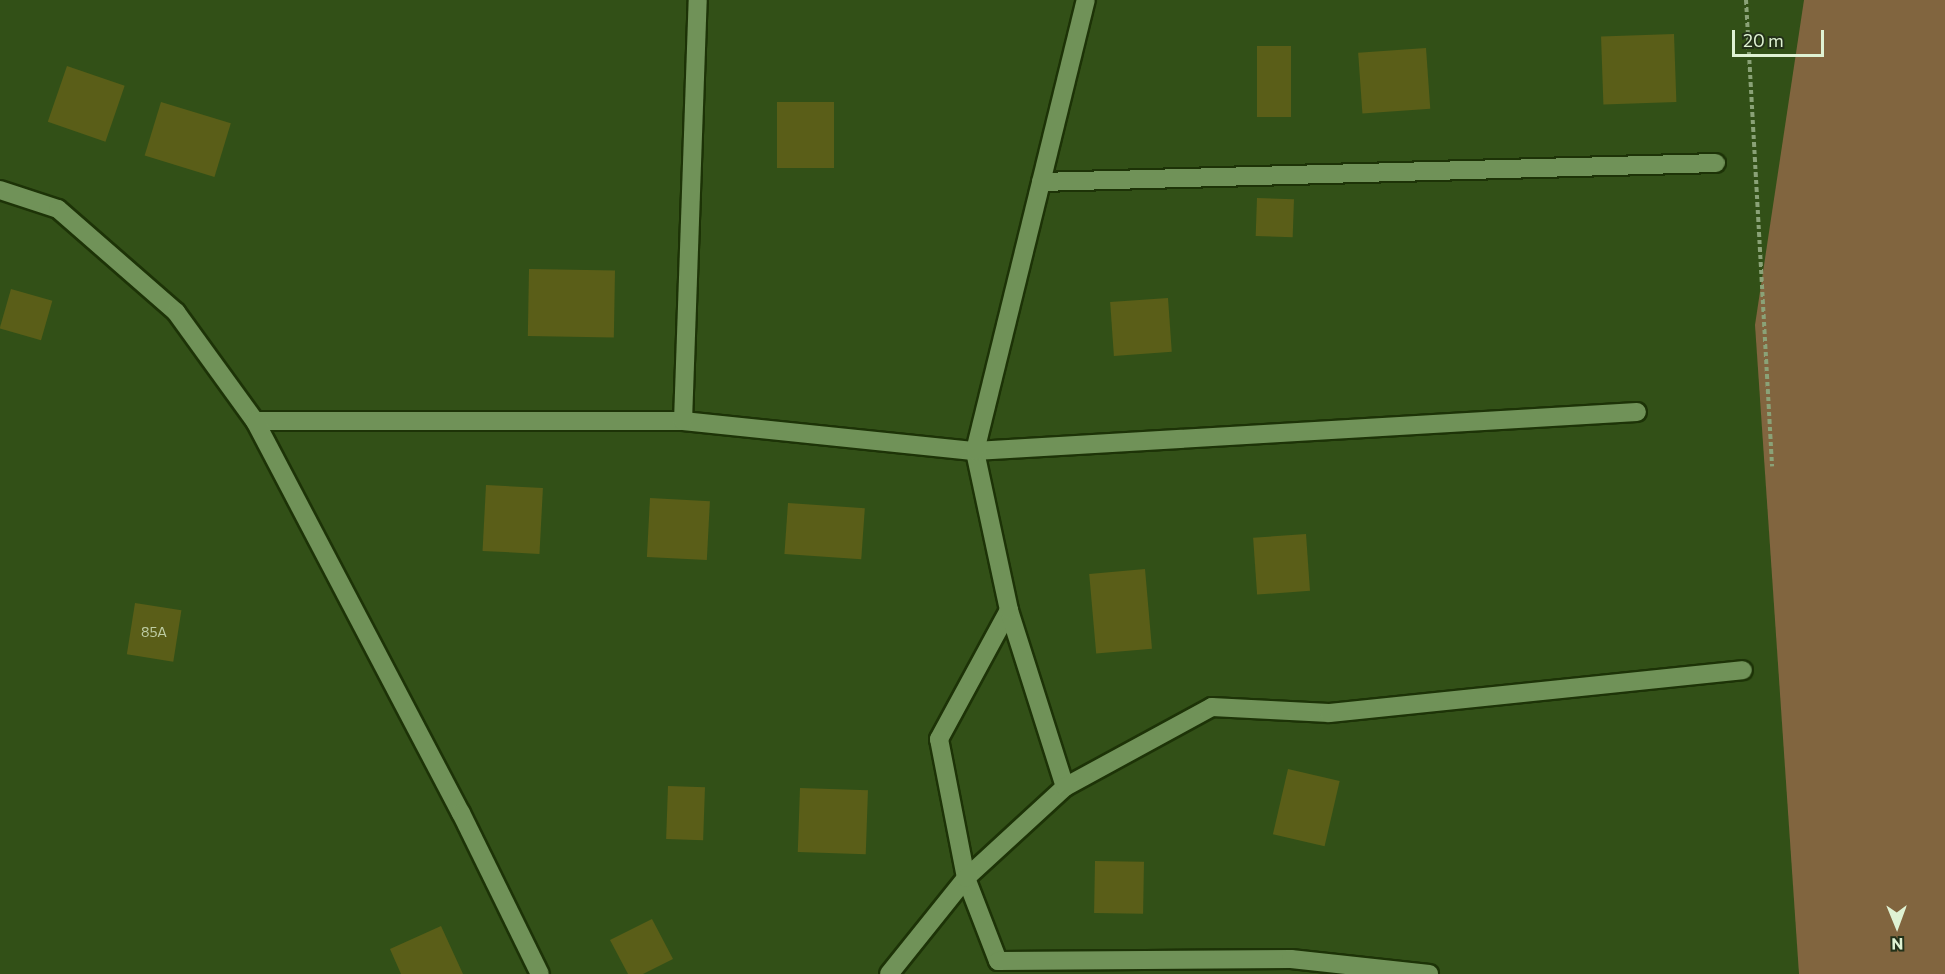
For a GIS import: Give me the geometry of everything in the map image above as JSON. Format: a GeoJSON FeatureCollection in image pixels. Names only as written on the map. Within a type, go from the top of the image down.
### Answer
{"type":"FeatureCollection","features":[{"type":"Feature","properties":{"kind":"street"},"geometry":{"type":"LineString","coordinates":[[683,421],[698,0]]}},
{"type":"Feature","properties":{"kind":"street"},"geometry":{"type":"LineString","coordinates":[[1065,787],[1009,610],[975,451],[1086,0]]}},
{"type":"Feature","properties":{"kind":"street"},"geometry":{"type":"LineString","coordinates":[[1041,182],[1716,163]]}},
{"type":"Feature","properties":{"kind":"street"},"geometry":{"type":"LineString","coordinates":[[0,190],[58,209],[176,312],[255,422],[461,813],[540,974]]}},
{"type":"Feature","properties":{"kind":"street"},"geometry":{"type":"LineString","coordinates":[[255,422],[683,421],[975,451],[1637,412]]}},
{"type":"Feature","properties":{"kind":"street"},"geometry":{"type":"LineString","coordinates":[[1009,610],[939,740],[966,878],[998,961],[1291,958],[1430,974]]}},
{"type":"Feature","properties":{"kind":"street"},"geometry":{"type":"LineString","coordinates":[[889,974],[966,878],[1065,787],[1212,707],[1329,713],[1743,670]]}},
{"type":"Feature","properties":{"kind":"path"},"geometry":{"type":"LineString","coordinates":[[1746,0],[1772,466]]}},
{"type":"Feature","properties":{"kind":"shaded area"},"geometry":{"type":"Polygon","coordinates":[[[1804,0],[1945,0],[1945,974],[1799,974],[1755,325],[1804,0]]]}},
{"type":"Feature","properties":{"kind":"building"},"geometry":{"type":"Polygon","coordinates":[[[1674,34],[1676,102],[1603,105],[1601,37],[1674,34]]]}},
{"type":"Feature","properties":{"kind":"building"},"geometry":{"type":"Polygon","coordinates":[[[1257,46],[1291,46],[1291,117],[1257,117],[1257,46]]]}},
{"type":"Feature","properties":{"kind":"building"},"geometry":{"type":"Polygon","coordinates":[[[1426,48],[1430,109],[1362,114],[1358,53],[1426,48]]]}},
{"type":"Feature","properties":{"kind":"building"},"geometry":{"type":"Polygon","coordinates":[[[67,66],[125,86],[105,142],[48,122],[67,66]]]}},
{"type":"Feature","properties":{"kind":"building"},"geometry":{"type":"Polygon","coordinates":[[[161,102],[231,123],[214,177],[145,156],[161,102]]]}},
{"type":"Feature","properties":{"kind":"building"},"geometry":{"type":"Polygon","coordinates":[[[777,102],[834,102],[834,168],[777,168],[777,102]]]}},
{"type":"Feature","properties":{"kind":"building"},"geometry":{"type":"Polygon","coordinates":[[[1257,198],[1294,199],[1293,237],[1256,236],[1257,198]]]}},
{"type":"Feature","properties":{"kind":"building"},"geometry":{"type":"Polygon","coordinates":[[[529,269],[615,271],[614,337],[528,336],[529,269]]]}},
{"type":"Feature","properties":{"kind":"building"},"geometry":{"type":"Polygon","coordinates":[[[11,289],[52,301],[41,340],[0,328],[11,289]]]}},
{"type":"Feature","properties":{"kind":"building"},"geometry":{"type":"Polygon","coordinates":[[[1168,298],[1172,352],[1114,356],[1110,302],[1168,298]]]}},
{"type":"Feature","properties":{"kind":"building"},"geometry":{"type":"Polygon","coordinates":[[[486,485],[543,488],[539,554],[483,551],[486,485]]]}},
{"type":"Feature","properties":{"kind":"building"},"geometry":{"type":"Polygon","coordinates":[[[650,498],[710,501],[707,560],[647,557],[650,498]]]}},
{"type":"Feature","properties":{"kind":"building"},"geometry":{"type":"Polygon","coordinates":[[[788,503],[865,508],[861,559],[784,554],[788,503]]]}},
{"type":"Feature","properties":{"kind":"building"},"geometry":{"type":"Polygon","coordinates":[[[1306,534],[1310,591],[1257,595],[1253,538],[1306,534]]]}},
{"type":"Feature","properties":{"kind":"building"},"geometry":{"type":"Polygon","coordinates":[[[1145,569],[1152,649],[1096,654],[1089,574],[1145,569]]]}},
{"type":"Feature","properties":{"kind":"building"},"geometry":{"type":"Polygon","coordinates":[[[135,603],[181,610],[173,662],[127,654],[135,603]]]}},
{"type":"Feature","properties":{"kind":"building"},"geometry":{"type":"Polygon","coordinates":[[[1288,769],[1340,781],[1325,846],[1273,834],[1288,769]]]}},
{"type":"Feature","properties":{"kind":"building"},"geometry":{"type":"Polygon","coordinates":[[[668,786],[705,787],[703,840],[666,839],[668,786]]]}},
{"type":"Feature","properties":{"kind":"building"},"geometry":{"type":"Polygon","coordinates":[[[800,788],[868,790],[866,854],[798,852],[800,788]]]}},
{"type":"Feature","properties":{"kind":"building"},"geometry":{"type":"Polygon","coordinates":[[[1095,861],[1144,862],[1143,914],[1094,913],[1095,861]]]}},
{"type":"Feature","properties":{"kind":"building"},"geometry":{"type":"Polygon","coordinates":[[[652,919],[673,959],[643,974],[628,974],[610,940],[652,919]]]}},
{"type":"Feature","properties":{"kind":"building"},"geometry":{"type":"Polygon","coordinates":[[[441,926],[463,974],[401,974],[390,949],[441,926]]]}}]}
